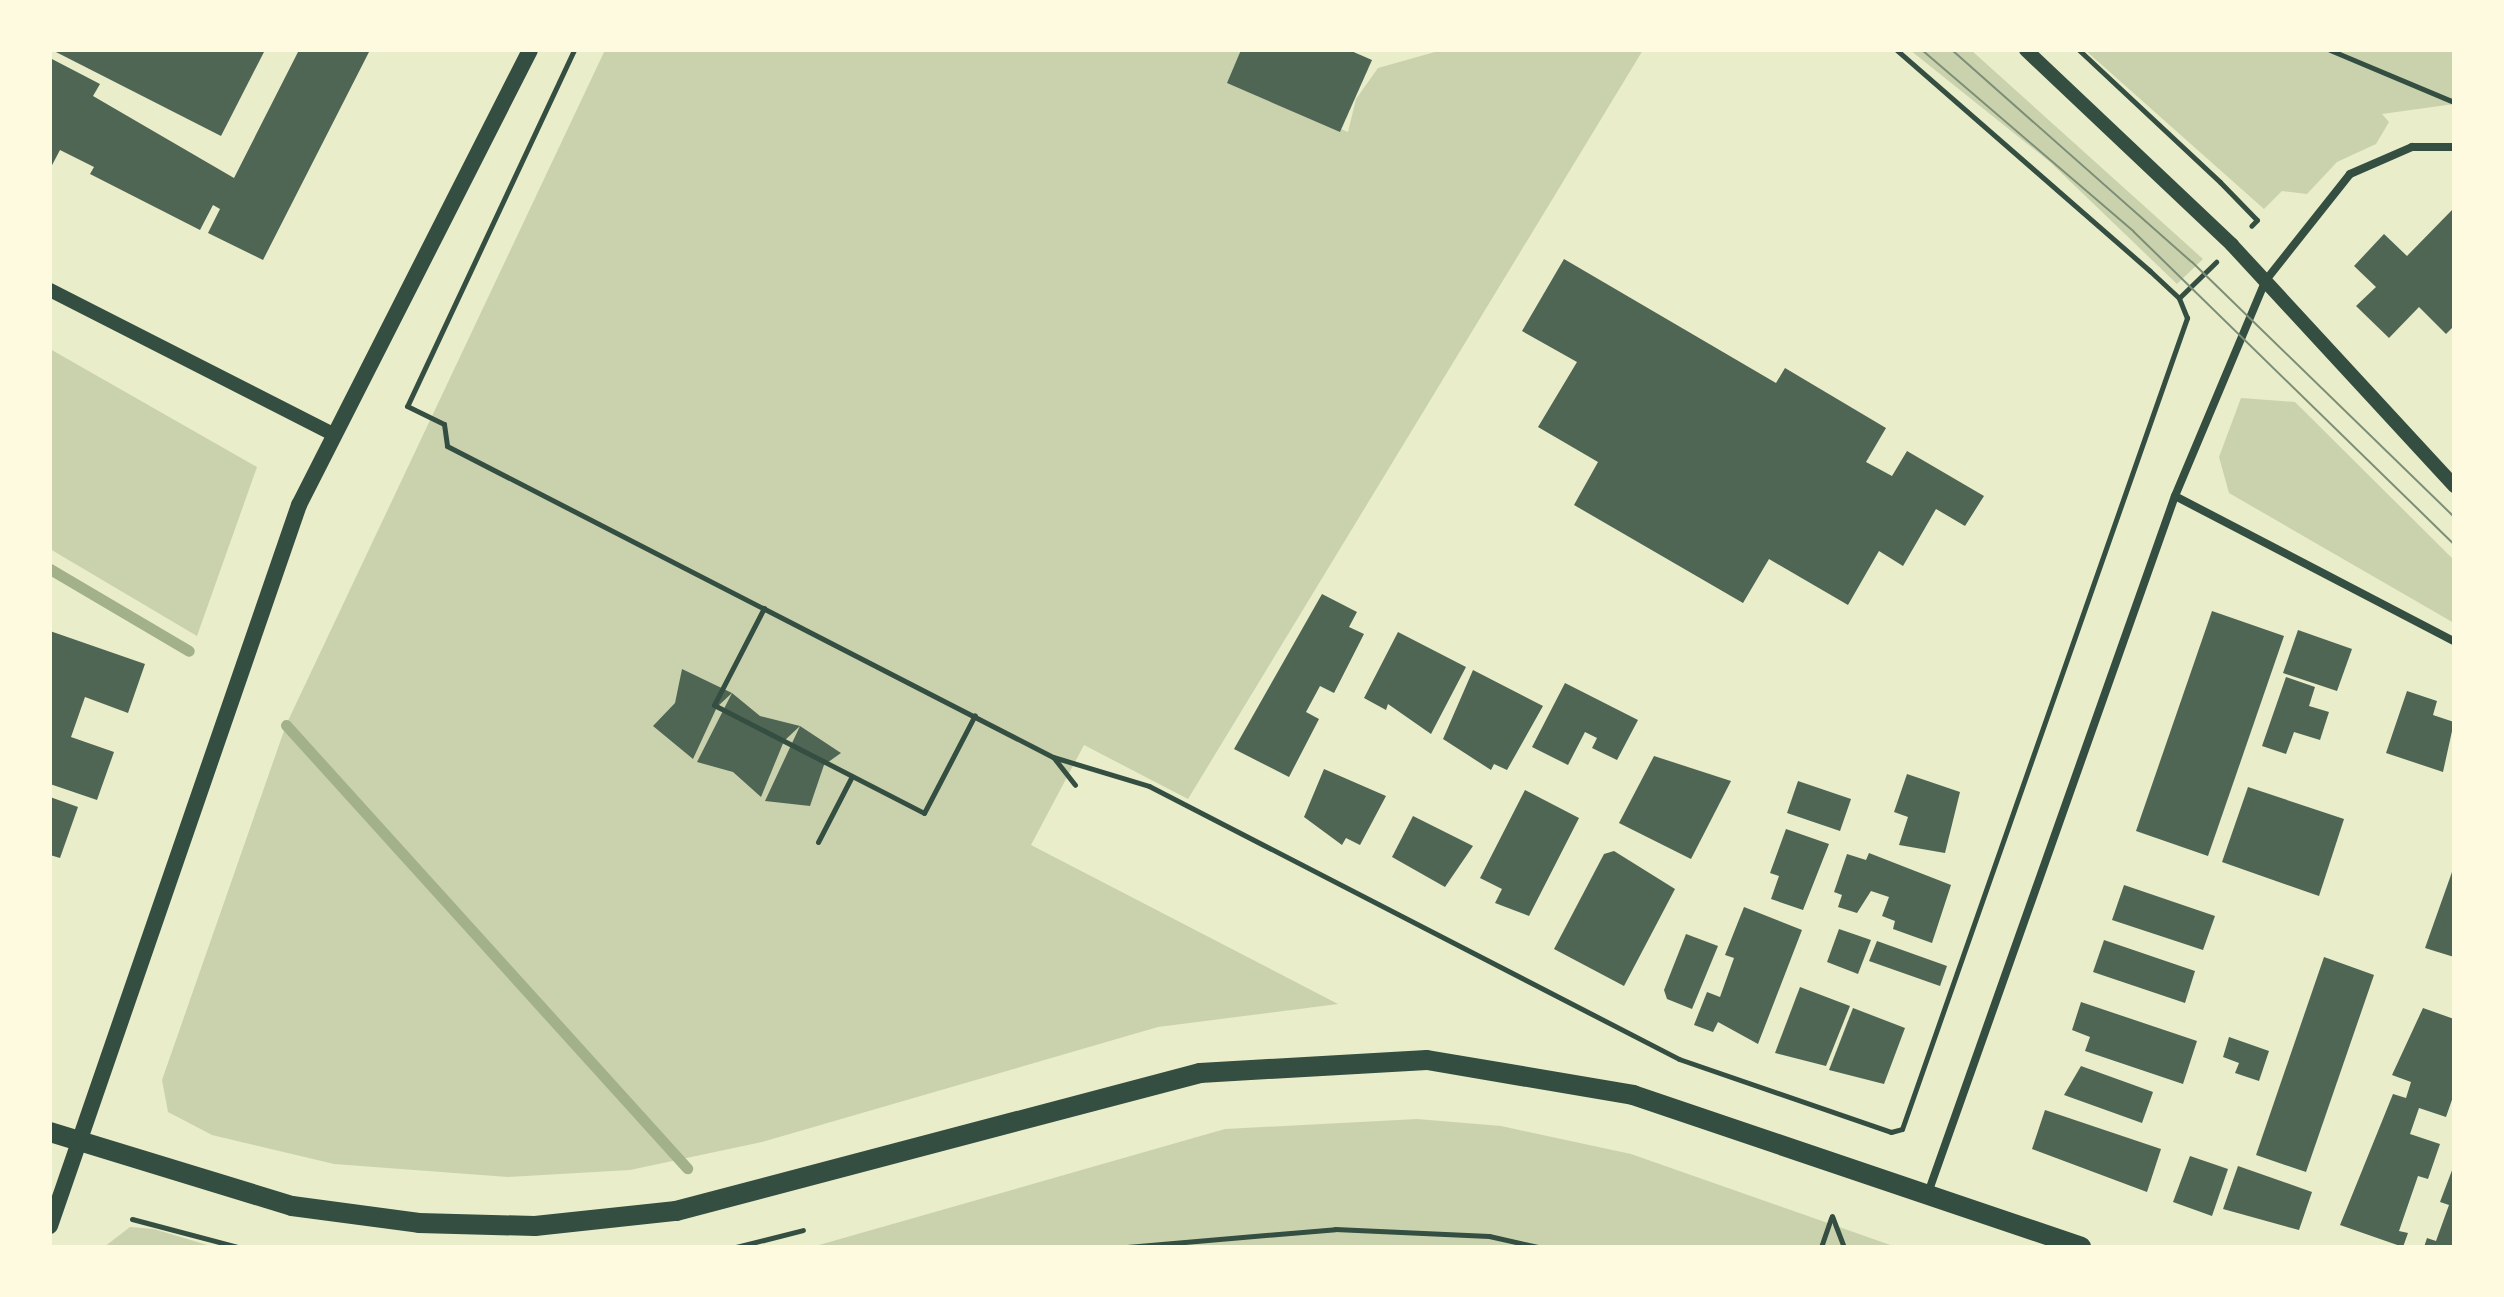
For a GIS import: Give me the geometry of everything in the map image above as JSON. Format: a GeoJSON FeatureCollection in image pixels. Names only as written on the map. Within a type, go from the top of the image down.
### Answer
{"type":"FeatureCollection","features":[{"type":"Feature","properties":{"kind":"main road"},"geometry":{"type":"LineString","coordinates":[[50,1226],[299,505],[530,50]]}},
{"type":"Feature","properties":{"kind":"main road"},"geometry":{"type":"LineString","coordinates":[[50,1132],[227,1190],[355,1216],[535,1226],[676,1211],[1128,1090],[1268,1064],[1427,1060],[1569,1080],[1699,1115],[2081,1247]]}},
{"type":"Feature","properties":{"kind":"street"},"geometry":{"type":"LineString","coordinates":[[2026,50],[2266,280],[2454,486]]}},
{"type":"Feature","properties":{"kind":"street"},"geometry":{"type":"LineString","coordinates":[[1928,1194],[2175,496],[2266,280],[2350,174],[2412,147],[2454,147]]}},
{"type":"Feature","properties":{"kind":"street"},"geometry":{"type":"LineString","coordinates":[[50,290],[334,435]]}},
{"type":"Feature","properties":{"kind":"street"},"geometry":{"type":"LineString","coordinates":[[2175,496],[2454,641]]}},
{"type":"Feature","properties":{"kind":"path"},"geometry":{"type":"LineString","coordinates":[[574,50],[407,406],[444,424],[447,446],[1053,757],[1149,786],[1679,1059],[1891,1132],[1902,1129],[2187,318],[2179,298],[2150,271],[1897,50]]}},
{"type":"Feature","properties":{"kind":"path"},"geometry":{"type":"LineString","coordinates":[[2079,50],[2257,220]]}},
{"type":"Feature","properties":{"kind":"path"},"geometry":{"type":"LineString","coordinates":[[2330,50],[2454,102]]}},
{"type":"Feature","properties":{"kind":"path"},"geometry":{"type":"LineString","coordinates":[[764,608],[714,705],[924,813],[975,715]]}},
{"type":"Feature","properties":{"kind":"path"},"geometry":{"type":"LineString","coordinates":[[1053,757],[1075,785]]}},
{"type":"Feature","properties":{"kind":"path"},"geometry":{"type":"LineString","coordinates":[[818,842],[852,776]]}},
{"type":"Feature","properties":{"kind":"path"},"geometry":{"type":"LineString","coordinates":[[1821,1247],[1832,1216],[1844,1247]]}},
{"type":"Feature","properties":{"kind":"path"},"geometry":{"type":"LineString","coordinates":[[132,1219],[238,1247]]}},
{"type":"Feature","properties":{"kind":"path"},"geometry":{"type":"LineString","coordinates":[[1127,1247],[1335,1229],[1489,1236],[1538,1247]]}},
{"type":"Feature","properties":{"kind":"path"},"geometry":{"type":"LineString","coordinates":[[736,1247],[803,1230]]}},
{"type":"Feature","properties":{"kind":"green space"},"geometry":{"type":"Polygon","coordinates":[[[605,50],[1273,50],[1253,91],[1348,132],[1356,99],[1378,68],[1442,50],[1643,50],[1188,799],[1084,745],[1031,845],[1338,1004],[1158,1027],[762,1142],[630,1170],[508,1177],[334,1164],[212,1135],[168,1112],[162,1080],[286,725],[605,50]]]}},
{"type":"Feature","properties":{"kind":"green space"},"geometry":{"type":"Polygon","coordinates":[[[1910,50],[1971,50],[2203,259],[2177,284],[2050,162],[1910,50]]]}},
{"type":"Feature","properties":{"kind":"green space"},"geometry":{"type":"Polygon","coordinates":[[[2085,50],[2454,50],[2454,104],[2382,114],[2389,122],[2376,144],[2337,162],[2307,194],[2282,191],[2264,209],[2085,50]]]}},
{"type":"Feature","properties":{"kind":"green space"},"geometry":{"type":"Polygon","coordinates":[[[50,349],[257,467],[197,636],[50,549],[50,349]]]}},
{"type":"Feature","properties":{"kind":"green space"},"geometry":{"type":"Polygon","coordinates":[[[2241,398],[2295,402],[2454,560],[2454,623],[2229,493],[2219,457],[2241,398]]]}},
{"type":"Feature","properties":{"kind":"green space"},"geometry":{"type":"Polygon","coordinates":[[[1417,1119],[1501,1126],[1631,1154],[1896,1247],[812,1247],[1225,1129],[1417,1119]]]}},
{"type":"Feature","properties":{"kind":"green space"},"geometry":{"type":"Polygon","coordinates":[[[130,1227],[154,1229],[214,1247],[104,1247],[130,1227]]]}},
{"type":"Feature","properties":{"kind":"building"},"geometry":{"type":"Polygon","coordinates":[[[52,50],[265,50],[221,136],[52,50]]]}},
{"type":"Feature","properties":{"kind":"building"},"geometry":{"type":"Polygon","coordinates":[[[299,50],[370,50],[263,260],[208,233],[220,209],[213,205],[200,230],[90,174],[94,167],[60,150],[50,169],[50,58],[100,84],[93,96],[234,178],[299,50]]]}},
{"type":"Feature","properties":{"kind":"building"},"geometry":{"type":"Polygon","coordinates":[[[1241,50],[1349,50],[1372,60],[1340,132],[1227,83],[1241,50]]]}},
{"type":"Feature","properties":{"kind":"building"},"geometry":{"type":"Polygon","coordinates":[[[2452,210],[2454,326],[2446,334],[2419,307],[2389,338],[2356,306],[2376,287],[2354,266],[2384,234],[2407,256],[2452,210]]]}},
{"type":"Feature","properties":{"kind":"building"},"geometry":{"type":"Polygon","coordinates":[[[1564,259],[1776,383],[1785,368],[1886,428],[1866,462],[1892,476],[1907,451],[1984,496],[1965,526],[1936,509],[1903,566],[1879,551],[1848,605],[1769,559],[1743,603],[1574,505],[1598,462],[1538,427],[1577,362],[1522,331],[1564,259]]]}},
{"type":"Feature","properties":{"kind":"building"},"geometry":{"type":"Polygon","coordinates":[[[1322,594],[1357,612],[1349,627],[1364,634],[1334,693],[1320,686],[1306,712],[1319,719],[1289,777],[1234,749],[1322,594]]]}},
{"type":"Feature","properties":{"kind":"building"},"geometry":{"type":"Polygon","coordinates":[[[2212,611],[2284,636],[2208,856],[2136,831],[2212,611]]]}},
{"type":"Feature","properties":{"kind":"building"},"geometry":{"type":"Polygon","coordinates":[[[2298,630],[2352,649],[2337,691],[2283,673],[2298,630]]]}},
{"type":"Feature","properties":{"kind":"building"},"geometry":{"type":"Polygon","coordinates":[[[50,631],[145,664],[128,713],[85,697],[71,737],[114,752],[97,800],[50,784],[50,631]]]}},
{"type":"Feature","properties":{"kind":"building"},"geometry":{"type":"Polygon","coordinates":[[[1398,632],[1466,667],[1431,734],[1388,704],[1386,710],[1364,698],[1398,632]]]}},
{"type":"Feature","properties":{"kind":"building"},"geometry":{"type":"Polygon","coordinates":[[[682,669],[732,693],[717,707],[693,759],[653,726],[675,703],[682,669]]]}},
{"type":"Feature","properties":{"kind":"building"},"geometry":{"type":"Polygon","coordinates":[[[1473,670],[1543,706],[1507,770],[1494,764],[1491,770],[1443,739],[1473,670]]]}},
{"type":"Feature","properties":{"kind":"building"},"geometry":{"type":"Polygon","coordinates":[[[2286,677],[2315,687],[2309,706],[2329,712],[2320,740],[2294,732],[2286,754],[2262,746],[2286,677]]]}},
{"type":"Feature","properties":{"kind":"building"},"geometry":{"type":"Polygon","coordinates":[[[1565,683],[1638,720],[1617,760],[1592,748],[1597,738],[1585,732],[1568,765],[1532,747],[1565,683]]]}},
{"type":"Feature","properties":{"kind":"building"},"geometry":{"type":"Polygon","coordinates":[[[2407,691],[2437,701],[2433,715],[2454,722],[2443,772],[2386,753],[2407,691]]]}},
{"type":"Feature","properties":{"kind":"building"},"geometry":{"type":"Polygon","coordinates":[[[732,693],[760,716],[800,726],[784,741],[761,797],[733,772],[697,762],[732,693]]]}},
{"type":"Feature","properties":{"kind":"building"},"geometry":{"type":"Polygon","coordinates":[[[800,726],[841,753],[824,765],[810,806],[765,801],[800,726]]]}},
{"type":"Feature","properties":{"kind":"building"},"geometry":{"type":"Polygon","coordinates":[[[1654,756],[1731,781],[1691,859],[1619,823],[1654,756]]]}},
{"type":"Feature","properties":{"kind":"building"},"geometry":{"type":"Polygon","coordinates":[[[1324,769],[1386,796],[1360,845],[1346,838],[1342,845],[1304,817],[1324,769]]]}},
{"type":"Feature","properties":{"kind":"building"},"geometry":{"type":"Polygon","coordinates":[[[1907,774],[1960,792],[1945,853],[1899,845],[1908,817],[1894,812],[1907,774]]]}},
{"type":"Feature","properties":{"kind":"building"},"geometry":{"type":"Polygon","coordinates":[[[1798,781],[1851,799],[1840,831],[1787,813],[1798,781]]]}},
{"type":"Feature","properties":{"kind":"building"},"geometry":{"type":"Polygon","coordinates":[[[2248,787],[2344,819],[2319,896],[2222,862],[2248,787]]]}},
{"type":"Feature","properties":{"kind":"building"},"geometry":{"type":"Polygon","coordinates":[[[1525,790],[1579,818],[1529,916],[1495,903],[1502,889],[1480,878],[1525,790]]]}},
{"type":"Feature","properties":{"kind":"building"},"geometry":{"type":"Polygon","coordinates":[[[50,797],[78,807],[60,858],[50,855],[50,797]]]}},
{"type":"Feature","properties":{"kind":"building"},"geometry":{"type":"Polygon","coordinates":[[[1413,816],[1473,846],[1445,887],[1392,857],[1413,816]]]}},
{"type":"Feature","properties":{"kind":"building"},"geometry":{"type":"Polygon","coordinates":[[[1786,829],[1829,844],[1803,910],[1771,899],[1779,876],[1770,873],[1786,829]]]}},
{"type":"Feature","properties":{"kind":"building"},"geometry":{"type":"Polygon","coordinates":[[[1614,851],[1675,889],[1624,986],[1554,949],[1604,854],[1614,851]]]}},
{"type":"Feature","properties":{"kind":"building"},"geometry":{"type":"Polygon","coordinates":[[[1869,853],[1951,885],[1932,943],[1893,929],[1895,921],[1882,916],[1889,897],[1871,891],[1857,913],[1838,907],[1842,895],[1834,892],[1847,854],[1866,860],[1869,853]]]}},
{"type":"Feature","properties":{"kind":"building"},"geometry":{"type":"Polygon","coordinates":[[[2454,873],[2454,957],[2425,948],[2454,873]]]}},
{"type":"Feature","properties":{"kind":"building"},"geometry":{"type":"Polygon","coordinates":[[[2124,885],[2215,916],[2203,950],[2112,920],[2124,885]]]}},
{"type":"Feature","properties":{"kind":"building"},"geometry":{"type":"Polygon","coordinates":[[[1744,907],[1802,930],[1758,1044],[1718,1022],[1713,1032],[1694,1025],[1707,992],[1720,997],[1734,958],[1725,955],[1744,907]]]}},
{"type":"Feature","properties":{"kind":"building"},"geometry":{"type":"Polygon","coordinates":[[[1839,929],[1871,940],[1858,974],[1827,962],[1839,929]]]}},
{"type":"Feature","properties":{"kind":"building"},"geometry":{"type":"Polygon","coordinates":[[[1686,934],[1718,946],[1692,1009],[1667,999],[1664,990],[1686,934]]]}},
{"type":"Feature","properties":{"kind":"building"},"geometry":{"type":"Polygon","coordinates":[[[2104,940],[2195,971],[2185,1003],[2093,972],[2104,940]]]}},
{"type":"Feature","properties":{"kind":"building"},"geometry":{"type":"Polygon","coordinates":[[[1877,941],[1947,966],[1940,986],[1869,961],[1877,941]]]}},
{"type":"Feature","properties":{"kind":"building"},"geometry":{"type":"Polygon","coordinates":[[[2324,957],[2374,975],[2306,1172],[2256,1155],[2324,957]]]}},
{"type":"Feature","properties":{"kind":"building"},"geometry":{"type":"Polygon","coordinates":[[[1800,987],[1850,1006],[1826,1066],[1775,1053],[1800,987]]]}},
{"type":"Feature","properties":{"kind":"building"},"geometry":{"type":"Polygon","coordinates":[[[2081,1002],[2197,1041],[2183,1084],[2085,1051],[2090,1037],[2072,1030],[2081,1002]]]}},
{"type":"Feature","properties":{"kind":"building"},"geometry":{"type":"Polygon","coordinates":[[[1853,1008],[1905,1028],[1884,1084],[1829,1070],[1853,1008]]]}},
{"type":"Feature","properties":{"kind":"building"},"geometry":{"type":"Polygon","coordinates":[[[2423,1008],[2454,1019],[2454,1094],[2446,1117],[2419,1108],[2410,1134],[2440,1144],[2428,1179],[2418,1176],[2399,1231],[2408,1233],[2403,1247],[2340,1225],[2393,1094],[2406,1098],[2411,1082],[2392,1075],[2423,1008]]]}},
{"type":"Feature","properties":{"kind":"building"},"geometry":{"type":"Polygon","coordinates":[[[2229,1037],[2269,1051],[2259,1081],[2235,1073],[2239,1063],[2223,1057],[2229,1037]]]}},
{"type":"Feature","properties":{"kind":"building"},"geometry":{"type":"Polygon","coordinates":[[[2081,1066],[2153,1092],[2142,1123],[2064,1095],[2081,1066]]]}},
{"type":"Feature","properties":{"kind":"building"},"geometry":{"type":"Polygon","coordinates":[[[2045,1110],[2161,1149],[2147,1192],[2032,1149],[2045,1110]]]}},
{"type":"Feature","properties":{"kind":"building"},"geometry":{"type":"Polygon","coordinates":[[[2190,1156],[2228,1169],[2212,1216],[2173,1202],[2190,1156]]]}},
{"type":"Feature","properties":{"kind":"building"},"geometry":{"type":"Polygon","coordinates":[[[2454,1165],[2454,1247],[2424,1247],[2427,1238],[2436,1241],[2449,1205],[2440,1202],[2454,1165]]]}},
{"type":"Feature","properties":{"kind":"building"},"geometry":{"type":"Polygon","coordinates":[[[2238,1166],[2312,1192],[2299,1230],[2223,1209],[2238,1166]]]}},
{"type":"Feature","properties":{"kind":"waterway"},"geometry":{"type":"LineString","coordinates":[[50,569],[189,651]]}},
{"type":"Feature","properties":{"kind":"waterway"},"geometry":{"type":"LineString","coordinates":[[286,725],[687,1168]]}},
{"type":"Feature","properties":{"kind":"tram line"},"geometry":{"type":"LineString","coordinates":[[1922,50],[2134,232],[2454,544]]}},
{"type":"Feature","properties":{"kind":"tram line"},"geometry":{"type":"LineString","coordinates":[[1952,50],[2192,262],[2454,517]]}}]}
